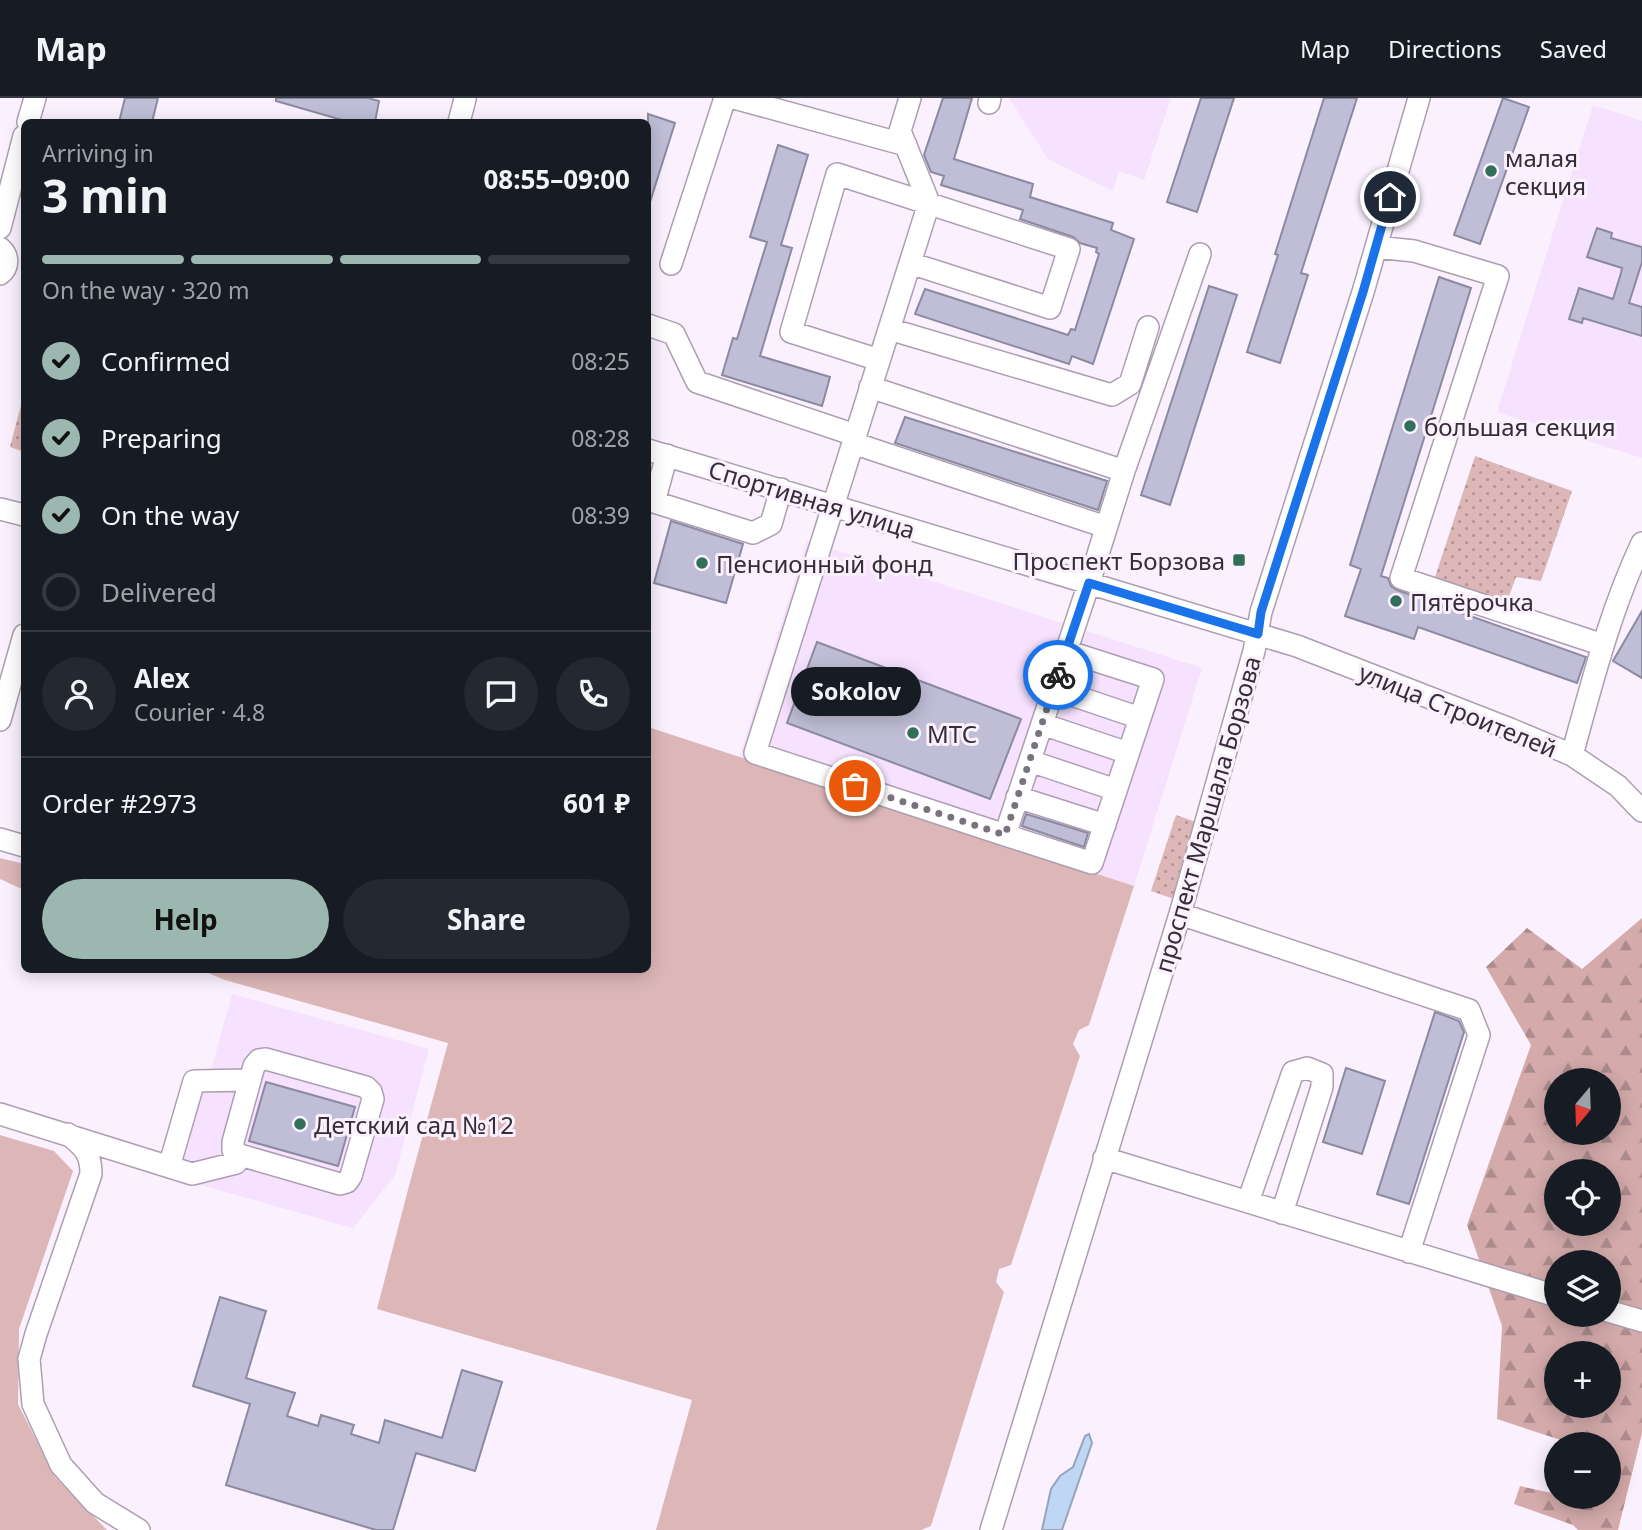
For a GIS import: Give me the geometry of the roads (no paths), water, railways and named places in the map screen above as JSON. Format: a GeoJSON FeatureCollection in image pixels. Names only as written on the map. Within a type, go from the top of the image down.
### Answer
{"type":"FeatureCollection","features":[{"type":"Feature","properties":{"kind":"street"},"geometry":{"type":"LineString","coordinates":[[29,119],[35,98]]}},
{"type":"Feature","properties":{"kind":"street"},"geometry":{"type":"LineString","coordinates":[[671,264],[725,98]]}},
{"type":"Feature","properties":{"kind":"street"},"geometry":{"type":"LineString","coordinates":[[734,98],[906,145]]}},
{"type":"Feature","properties":{"kind":"street"},"geometry":{"type":"LineString","coordinates":[[910,98],[900,131],[929,203],[755,753],[1092,863],[1153,679],[1066,651]]}},
{"type":"Feature","properties":{"kind":"street","name":"проспект Маршала Борзова"},"geometry":{"type":"LineString","coordinates":[[991,1530],[1180,914],[1258,634],[1261,612],[1363,292],[1419,98]]}},
{"type":"Feature","properties":{"kind":"street"},"geometry":{"type":"LineString","coordinates":[[460,119],[465,99]]}},
{"type":"Feature","properties":{"kind":"street"},"geometry":{"type":"LineString","coordinates":[[0,228],[21,148]]}},
{"type":"Feature","properties":{"kind":"street"},"geometry":{"type":"LineString","coordinates":[[879,360],[791,332],[837,174],[1069,249],[1050,308],[910,263]]}},
{"type":"Feature","properties":{"kind":"street"},"geometry":{"type":"LineString","coordinates":[[1376,247],[1414,251],[1498,276],[1401,578],[1602,645]]}},
{"type":"Feature","properties":{"kind":"street"},"geometry":{"type":"LineString","coordinates":[[1005,835],[1124,471],[1200,254]]}},
{"type":"Feature","properties":{"kind":"street"},"geometry":{"type":"LineString","coordinates":[[651,326],[674,334],[697,382],[1106,527]]}},
{"type":"Feature","properties":{"kind":"street"},"geometry":{"type":"LineString","coordinates":[[889,329],[1112,395],[1130,384],[1149,327]]}},
{"type":"Feature","properties":{"kind":"street"},"geometry":{"type":"LineString","coordinates":[[870,387],[1124,471]]}},
{"type":"Feature","properties":{"kind":"street"},"geometry":{"type":"LineString","coordinates":[[657,453],[654,502],[753,533],[771,524],[781,489]]}},
{"type":"Feature","properties":{"kind":"street","name":"Спортивная улица"},"geometry":{"type":"LineString","coordinates":[[657,453],[1258,634]]}},
{"type":"Feature","properties":{"kind":"street"},"geometry":{"type":"LineString","coordinates":[[0,509],[21,514]]}},
{"type":"Feature","properties":{"kind":"street"},"geometry":{"type":"LineString","coordinates":[[1572,755],[1602,645],[1642,543]]}},
{"type":"Feature","properties":{"kind":"street","name":"улица Строителей"},"geometry":{"type":"LineString","coordinates":[[1258,634],[1297,646],[1572,755],[1618,786],[1642,811]]}},
{"type":"Feature","properties":{"kind":"street"},"geometry":{"type":"LineString","coordinates":[[0,720],[21,646]]}},
{"type":"Feature","properties":{"kind":"street"},"geometry":{"type":"LineString","coordinates":[[1054,689],[1140,718]]}},
{"type":"Feature","properties":{"kind":"street"},"geometry":{"type":"LineString","coordinates":[[1042,724],[1128,753]]}},
{"type":"Feature","properties":{"kind":"street"},"geometry":{"type":"LineString","coordinates":[[1030,761],[1116,790]]}},
{"type":"Feature","properties":{"kind":"street"},"geometry":{"type":"LineString","coordinates":[[1017,797],[1105,825]]}},
{"type":"Feature","properties":{"kind":"street"},"geometry":{"type":"LineString","coordinates":[[0,839],[21,845]]}},
{"type":"Feature","properties":{"kind":"street"},"geometry":{"type":"LineString","coordinates":[[1180,914],[1469,1010],[1479,1035],[1409,1252]]}},
{"type":"Feature","properties":{"kind":"street"},"geometry":{"type":"LineString","coordinates":[[266,1059],[366,1087],[371,1092],[373,1099],[347,1182],[340,1184],[240,1156],[233,1150],[250,1080],[254,1066],[259,1060],[266,1059]]}},
{"type":"Feature","properties":{"kind":"street"},"geometry":{"type":"LineString","coordinates":[[1248,1202],[1293,1072],[1307,1068],[1322,1074],[1322,1087],[1282,1213]]}},
{"type":"Feature","properties":{"kind":"street"},"geometry":{"type":"LineString","coordinates":[[169,1167],[194,1081],[250,1080]]}},
{"type":"Feature","properties":{"kind":"street"},"geometry":{"type":"LineString","coordinates":[[0,1114],[192,1174],[236,1163],[240,1156]]}},
{"type":"Feature","properties":{"kind":"street"},"geometry":{"type":"LineString","coordinates":[[68,1134],[85,1148],[91,1161],[91,1174],[29,1359],[33,1404],[61,1465],[95,1503],[139,1530]]}},
{"type":"Feature","properties":{"kind":"street"},"geometry":{"type":"LineString","coordinates":[[1104,1158],[1544,1292]]}},
{"type":"Feature","properties":{"kind":"street"},"geometry":{"type":"LineString","coordinates":[[1621,1315],[1642,1321]]}},
{"type":"Feature","properties":{"kind":"water"},"geometry":{"type":"Polygon","coordinates":[[[1089,1434],[1092,1443],[1062,1530],[1042,1530],[1051,1489],[1060,1476],[1073,1467],[1085,1436],[1089,1434]]]}},
{"type":"Feature","properties":{"kind":"place","name":"малая секция"},"geometry":{"type":"Point","coordinates":[1491,171]}},
{"type":"Feature","properties":{"kind":"place","name":"большая секция"},"geometry":{"type":"Point","coordinates":[1410,426]}},
{"type":"Feature","properties":{"kind":"place","name":"Проспект Борзова"},"geometry":{"type":"Point","coordinates":[1239,560]}},
{"type":"Feature","properties":{"kind":"place","name":"Пенсионный фонд"},"geometry":{"type":"Point","coordinates":[702,563]}},
{"type":"Feature","properties":{"kind":"place","name":"Пятёрочка"},"geometry":{"type":"Point","coordinates":[1396,601]}},
{"type":"Feature","properties":{"kind":"place","name":"МТС"},"geometry":{"type":"Point","coordinates":[913,733]}},
{"type":"Feature","properties":{"kind":"place","name":"Sokolov"},"geometry":{"type":"Point","coordinates":[855,786]}},
{"type":"Feature","properties":{"kind":"place","name":"Детский сад №12"},"geometry":{"type":"Point","coordinates":[300,1124]}}]}
